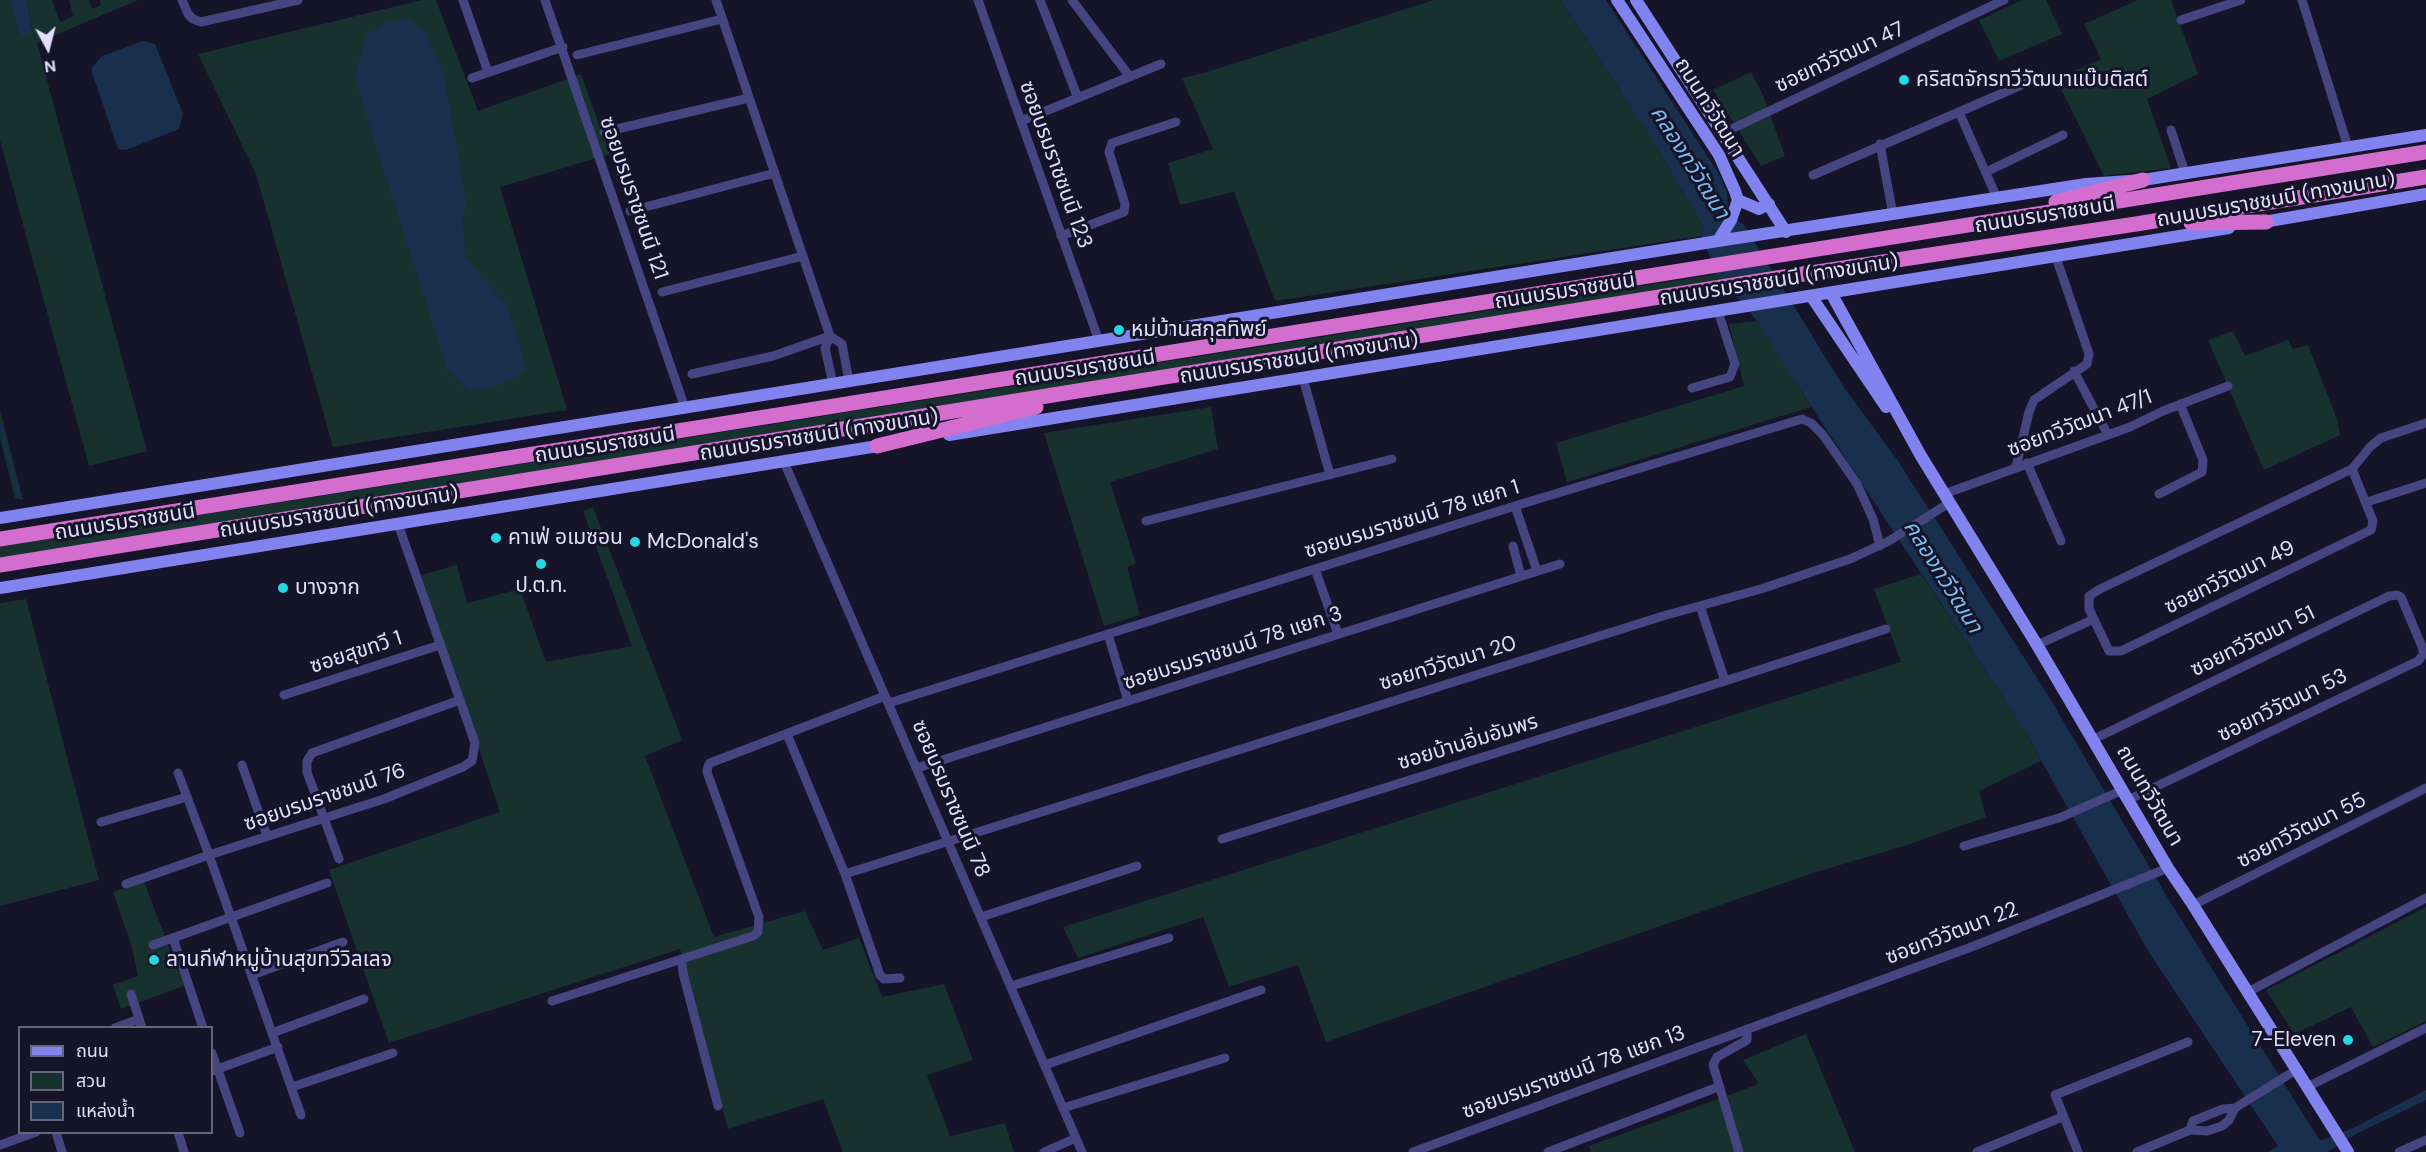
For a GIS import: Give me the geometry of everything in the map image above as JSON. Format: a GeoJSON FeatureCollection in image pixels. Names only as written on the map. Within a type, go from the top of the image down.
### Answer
{"type":"FeatureCollection","features":[{"type":"Feature","properties":{"kind":"highway","name":"ถนนบรมราชชนนี"},"geometry":{"type":"LineString","coordinates":[[0,539],[2426,152]]}},
{"type":"Feature","properties":{"kind":"highway","name":"ถนนบรมราชชนนี"},"geometry":{"type":"LineString","coordinates":[[0,565],[1778,278],[2426,177]]}},
{"type":"Feature","properties":{"kind":"highway"},"geometry":{"type":"LineString","coordinates":[[1960,226],[2143,180]]}},
{"type":"Feature","properties":{"kind":"highway"},"geometry":{"type":"LineString","coordinates":[[2136,224],[2266,222]]}},
{"type":"Feature","properties":{"kind":"highway"},"geometry":{"type":"LineString","coordinates":[[877,446],[1120,385]]}},
{"type":"Feature","properties":{"kind":"main road","name":"ถนนทวีวัฒนา"},"geometry":{"type":"LineString","coordinates":[[1617,0],[1719,155],[1738,200]]}},
{"type":"Feature","properties":{"kind":"main road","name":"ถนนทวีวัฒนา"},"geometry":{"type":"LineString","coordinates":[[1638,1],[1786,232]]}},
{"type":"Feature","properties":{"kind":"main road"},"geometry":{"type":"LineString","coordinates":[[2143,180],[2426,135]]}},
{"type":"Feature","properties":{"kind":"main road","name":"ถนนบรมราชชนนี (ทางขนาน)"},"geometry":{"type":"LineString","coordinates":[[0,518],[1718,241],[2108,181],[2143,180]]}},
{"type":"Feature","properties":{"kind":"main road","name":"ถนนบรมราชชนนี (ทางขนาน)"},"geometry":{"type":"LineString","coordinates":[[0,588],[2056,257],[2426,194]]}},
{"type":"Feature","properties":{"kind":"main road"},"geometry":{"type":"LineString","coordinates":[[1718,241],[1731,220],[1738,200],[1759,209],[1768,204]]}},
{"type":"Feature","properties":{"kind":"main road","name":"ถนนทวีวัฒนา"},"geometry":{"type":"LineString","coordinates":[[1831,292],[1921,456],[2094,739],[2168,868],[2346,1149]]}},
{"type":"Feature","properties":{"kind":"main road","name":"ถนนทวีวัฒนา"},"geometry":{"type":"LineString","coordinates":[[1811,296],[1846,351],[1921,456]]}},
{"type":"Feature","properties":{"kind":"street"},"geometry":{"type":"LineString","coordinates":[[182,0],[193,19],[201,22],[298,0]]}},
{"type":"Feature","properties":{"kind":"street"},"geometry":{"type":"LineString","coordinates":[[463,0],[488,72]]}},
{"type":"Feature","properties":{"kind":"street","name":"ซอยบรมราชชนนี 121"},"geometry":{"type":"LineString","coordinates":[[546,0],[685,408]]}},
{"type":"Feature","properties":{"kind":"street"},"geometry":{"type":"LineString","coordinates":[[716,0],[830,336],[842,344],[849,381]]}},
{"type":"Feature","properties":{"kind":"street","name":"ซอยบรมราชชนนี 123"},"geometry":{"type":"LineString","coordinates":[[978,0],[1099,341]]}},
{"type":"Feature","properties":{"kind":"street"},"geometry":{"type":"LineString","coordinates":[[1040,0],[1078,98]]}},
{"type":"Feature","properties":{"kind":"street"},"geometry":{"type":"LineString","coordinates":[[1072,0],[1130,77]]}},
{"type":"Feature","properties":{"kind":"street","name":"ซอยทวีวัฒนา 47"},"geometry":{"type":"LineString","coordinates":[[1723,133],[2004,0]]}},
{"type":"Feature","properties":{"kind":"street"},"geometry":{"type":"LineString","coordinates":[[2181,21],[2241,0]]}},
{"type":"Feature","properties":{"kind":"street"},"geometry":{"type":"LineString","coordinates":[[2302,0],[2348,147]]}},
{"type":"Feature","properties":{"kind":"street"},"geometry":{"type":"LineString","coordinates":[[577,55],[722,19]]}},
{"type":"Feature","properties":{"kind":"street"},"geometry":{"type":"LineString","coordinates":[[472,78],[563,47]]}},
{"type":"Feature","properties":{"kind":"street"},"geometry":{"type":"LineString","coordinates":[[1021,121],[1161,64]]}},
{"type":"Feature","properties":{"kind":"street"},"geometry":{"type":"LineString","coordinates":[[1813,175],[1880,144],[2042,76]]}},
{"type":"Feature","properties":{"kind":"street"},"geometry":{"type":"LineString","coordinates":[[604,132],[749,98]]}},
{"type":"Feature","properties":{"kind":"street"},"geometry":{"type":"LineString","coordinates":[[1959,112],[1997,198]]}},
{"type":"Feature","properties":{"kind":"street"},"geometry":{"type":"LineString","coordinates":[[1061,236],[1124,212],[1125,204],[1109,152],[1112,143],[1176,122]]}},
{"type":"Feature","properties":{"kind":"street"},"geometry":{"type":"LineString","coordinates":[[2171,130],[2186,173]]}},
{"type":"Feature","properties":{"kind":"street"},"geometry":{"type":"LineString","coordinates":[[1986,172],[2063,135]]}},
{"type":"Feature","properties":{"kind":"street"},"geometry":{"type":"LineString","coordinates":[[1880,144],[1893,215]]}},
{"type":"Feature","properties":{"kind":"street"},"geometry":{"type":"LineString","coordinates":[[630,211],[775,174]]}},
{"type":"Feature","properties":{"kind":"street"},"geometry":{"type":"LineString","coordinates":[[662,292],[803,256]]}},
{"type":"Feature","properties":{"kind":"street"},"geometry":{"type":"LineString","coordinates":[[2016,467],[2034,400],[2087,364],[2089,354],[2056,257]]}},
{"type":"Feature","properties":{"kind":"street"},"geometry":{"type":"LineString","coordinates":[[1692,388],[1730,377],[1733,370],[1735,364],[1718,311]]}},
{"type":"Feature","properties":{"kind":"street"},"geometry":{"type":"LineString","coordinates":[[693,374],[773,356],[830,336]]}},
{"type":"Feature","properties":{"kind":"street"},"geometry":{"type":"LineString","coordinates":[[830,336],[825,348],[833,384]]}},
{"type":"Feature","properties":{"kind":"street"},"geometry":{"type":"LineString","coordinates":[[2074,371],[2108,435]]}},
{"type":"Feature","properties":{"kind":"street"},"geometry":{"type":"LineString","coordinates":[[1303,378],[1330,475]]}},
{"type":"Feature","properties":{"kind":"street","name":"ซอยทวีวัฒนา 47/1"},"geometry":{"type":"LineString","coordinates":[[1947,498],[2016,467],[2108,435],[2228,386]]}},
{"type":"Feature","properties":{"kind":"street"},"geometry":{"type":"LineString","coordinates":[[2159,494],[2202,472],[2203,460],[2180,405]]}},
{"type":"Feature","properties":{"kind":"street","name":"ซอยบรมราชชนนี 78 แยก 1"},"geometry":{"type":"LineString","coordinates":[[681,959],[753,936],[758,932],[759,917],[707,772],[710,763],[887,699],[1108,634],[1515,506],[1802,419],[1811,423],[1823,435],[1857,484],[1884,544]]}},
{"type":"Feature","properties":{"kind":"street","name":"ซอยทวีวัฒนา 49"},"geometry":{"type":"LineString","coordinates":[[2352,470],[2367,502],[2373,521],[2371,530],[2121,651],[2109,651],[2089,609],[2089,596],[2352,470],[2370,447],[2381,438],[2426,423]]}},
{"type":"Feature","properties":{"kind":"street"},"geometry":{"type":"LineString","coordinates":[[1146,521],[1392,459]]}},
{"type":"Feature","properties":{"kind":"street","name":"ซอยบรมราชชนนี 78"},"geometry":{"type":"LineString","coordinates":[[784,462],[1082,1152]]}},
{"type":"Feature","properties":{"kind":"street"},"geometry":{"type":"LineString","coordinates":[[2027,463],[2061,542]]}},
{"type":"Feature","properties":{"kind":"street"},"geometry":{"type":"LineString","coordinates":[[2367,502],[2426,483]]}},
{"type":"Feature","properties":{"kind":"street","name":"ซอยทวีวัฒนา 20"},"geometry":{"type":"LineString","coordinates":[[845,874],[1663,615],[1761,589],[1839,563],[1884,544],[1930,515],[1947,498]]}},
{"type":"Feature","properties":{"kind":"street"},"geometry":{"type":"LineString","coordinates":[[1515,506],[1537,571]]}},
{"type":"Feature","properties":{"kind":"street","name":"ซอยบรมราชชนนี 76"},"geometry":{"type":"LineString","coordinates":[[126,884],[384,799],[463,768],[472,760],[475,743],[398,524]]}},
{"type":"Feature","properties":{"kind":"street"},"geometry":{"type":"LineString","coordinates":[[1513,546],[1521,576]]}},
{"type":"Feature","properties":{"kind":"street","name":"ซอยบรมราชชนนี 78 แยก 3"},"geometry":{"type":"LineString","coordinates":[[917,768],[1560,564]]}},
{"type":"Feature","properties":{"kind":"street"},"geometry":{"type":"LineString","coordinates":[[1315,569],[1338,634]]}},
{"type":"Feature","properties":{"kind":"street","name":"ซอยทวีวัฒนา 51"},"geometry":{"type":"LineString","coordinates":[[2094,739],[2389,596],[2397,594],[2401,597],[2413,625]]}},
{"type":"Feature","properties":{"kind":"street"},"geometry":{"type":"LineString","coordinates":[[1700,606],[1725,681]]}},
{"type":"Feature","properties":{"kind":"street"},"geometry":{"type":"LineString","coordinates":[[2037,645],[2094,619]]}},
{"type":"Feature","properties":{"kind":"street","name":"ซอยทวีวัฒนา 53"},"geometry":{"type":"LineString","coordinates":[[1964,846],[2059,818],[2109,796],[2126,795],[2418,661],[2423,649],[2413,625]]}},
{"type":"Feature","properties":{"kind":"street","name":"ซอยบ้านอิ่มอัมพร"},"geometry":{"type":"LineString","coordinates":[[1222,839],[1886,628]]}},
{"type":"Feature","properties":{"kind":"street"},"geometry":{"type":"LineString","coordinates":[[1108,634],[1128,701]]}},
{"type":"Feature","properties":{"kind":"street","name":"ซอยสุขทวี 1"},"geometry":{"type":"LineString","coordinates":[[284,695],[440,645]]}},
{"type":"Feature","properties":{"kind":"street"},"geometry":{"type":"LineString","coordinates":[[339,859],[307,772],[307,761],[312,753],[460,700]]}},
{"type":"Feature","properties":{"kind":"street"},"geometry":{"type":"LineString","coordinates":[[787,734],[845,874],[880,975],[884,979],[900,978]]}},
{"type":"Feature","properties":{"kind":"street"},"geometry":{"type":"LineString","coordinates":[[242,765],[267,836]]}},
{"type":"Feature","properties":{"kind":"street"},"geometry":{"type":"LineString","coordinates":[[178,773],[232,916],[301,1115]]}},
{"type":"Feature","properties":{"kind":"street","name":"ซอยทวีวัฒนา 55"},"geometry":{"type":"LineString","coordinates":[[2193,905],[2426,788]]}},
{"type":"Feature","properties":{"kind":"street"},"geometry":{"type":"LineString","coordinates":[[101,822],[187,797]]}},
{"type":"Feature","properties":{"kind":"street"},"geometry":{"type":"LineString","coordinates":[[981,917],[1137,866]]}},
{"type":"Feature","properties":{"kind":"street","name":"ซอยทวีวัฒนา 22"},"geometry":{"type":"LineString","coordinates":[[1747,1029],[1974,946],[2168,868]]}},
{"type":"Feature","properties":{"kind":"street"},"geometry":{"type":"LineString","coordinates":[[153,945],[327,883]]}},
{"type":"Feature","properties":{"kind":"street"},"geometry":{"type":"LineString","coordinates":[[2248,992],[2426,898]]}},
{"type":"Feature","properties":{"kind":"street"},"geometry":{"type":"LineString","coordinates":[[173,938],[202,1026]]}},
{"type":"Feature","properties":{"kind":"street"},"geometry":{"type":"LineString","coordinates":[[1011,986],[1169,938]]}},
{"type":"Feature","properties":{"kind":"street"},"geometry":{"type":"LineString","coordinates":[[252,975],[343,942]]}},
{"type":"Feature","properties":{"kind":"street"},"geometry":{"type":"LineString","coordinates":[[552,1001],[681,959],[718,1106]]}},
{"type":"Feature","properties":{"kind":"street"},"geometry":{"type":"LineString","coordinates":[[1045,1065],[1261,990]]}},
{"type":"Feature","properties":{"kind":"street"},"geometry":{"type":"LineString","coordinates":[[125,1026],[140,1023],[131,994]]}},
{"type":"Feature","properties":{"kind":"street"},"geometry":{"type":"LineString","coordinates":[[272,1033],[364,999]]}},
{"type":"Feature","properties":{"kind":"street"},"geometry":{"type":"LineString","coordinates":[[2307,1087],[2426,1028]]}},
{"type":"Feature","properties":{"kind":"street"},"geometry":{"type":"LineString","coordinates":[[1739,1152],[1713,1065],[1714,1060],[1747,1040],[1747,1029]]}},
{"type":"Feature","properties":{"kind":"street","name":"ซอยบรมราชชนนี 78 แยก 13"},"geometry":{"type":"LineString","coordinates":[[1413,1152],[1747,1029]]}},
{"type":"Feature","properties":{"kind":"street"},"geometry":{"type":"LineString","coordinates":[[2078,1152],[2062,1117],[2055,1095],[2058,1092],[2188,1042]]}},
{"type":"Feature","properties":{"kind":"street"},"geometry":{"type":"LineString","coordinates":[[240,1133],[214,1070],[278,1047]]}},
{"type":"Feature","properties":{"kind":"street"},"geometry":{"type":"LineString","coordinates":[[292,1087],[393,1053]]}},
{"type":"Feature","properties":{"kind":"street"},"geometry":{"type":"LineString","coordinates":[[1063,1108],[1225,1058]]}},
{"type":"Feature","properties":{"kind":"street"},"geometry":{"type":"LineString","coordinates":[[2190,1130],[2193,1121],[2235,1108],[2296,1070]]}},
{"type":"Feature","properties":{"kind":"street"},"geometry":{"type":"LineString","coordinates":[[1548,1152],[1718,1087]]}},
{"type":"Feature","properties":{"kind":"street"},"geometry":{"type":"LineString","coordinates":[[2137,1152],[2190,1130],[2207,1131],[2222,1126],[2235,1108]]}},
{"type":"Feature","properties":{"kind":"street"},"geometry":{"type":"LineString","coordinates":[[1977,1152],[2062,1117]]}},
{"type":"Feature","properties":{"kind":"street"},"geometry":{"type":"LineString","coordinates":[[0,1145],[30,1134]]}},
{"type":"Feature","properties":{"kind":"street"},"geometry":{"type":"LineString","coordinates":[[57,1134],[62,1152]]}},
{"type":"Feature","properties":{"kind":"street"},"geometry":{"type":"LineString","coordinates":[[179,1134],[184,1152]]}},
{"type":"Feature","properties":{"kind":"street"},"geometry":{"type":"LineString","coordinates":[[1044,1152],[1076,1138]]}},
{"type":"Feature","properties":{"kind":"street"},"geometry":{"type":"LineString","coordinates":[[2399,1152],[2426,1140]]}},
{"type":"Feature","properties":{"kind":"green space"},"geometry":{"type":"Polygon","coordinates":[[[0,0],[10,0],[20,37],[33,31],[26,0],[52,0],[60,22],[73,16],[69,0],[89,0],[92,9],[101,5],[100,0],[138,0],[37,43],[147,451],[89,466],[0,140],[0,0]]]}},
{"type":"Feature","properties":{"kind":"green space"},"geometry":{"type":"Polygon","coordinates":[[[422,0],[436,0],[478,111],[581,74],[610,154],[500,187],[567,410],[333,447],[256,174],[198,54],[422,0]]]}},
{"type":"Feature","properties":{"kind":"green space"},"geometry":{"type":"Polygon","coordinates":[[[1434,0],[1561,0],[1652,140],[1703,226],[1701,236],[1275,301],[1234,192],[1180,205],[1168,163],[1213,149],[1182,78],[1434,0]]]}},
{"type":"Feature","properties":{"kind":"green space"},"geometry":{"type":"Polygon","coordinates":[[[2022,0],[2046,0],[2062,34],[1999,61],[1979,20],[2022,0]]]}},
{"type":"Feature","properties":{"kind":"green space"},"geometry":{"type":"Polygon","coordinates":[[[2138,0],[2171,0],[2198,74],[2147,99],[2171,168],[2104,176],[2056,79],[2101,59],[2084,24],[2138,0]]]}},
{"type":"Feature","properties":{"kind":"green space"},"geometry":{"type":"Polygon","coordinates":[[[1751,72],[1763,95],[1785,156],[1761,166],[1713,90],[1751,72]]]}},
{"type":"Feature","properties":{"kind":"green space"},"geometry":{"type":"Polygon","coordinates":[[[1717,274],[1724,282],[0,559],[0,547],[1717,274]]]}},
{"type":"Feature","properties":{"kind":"green space"},"geometry":{"type":"Polygon","coordinates":[[[1757,321],[1811,407],[1567,482],[1556,443],[1744,386],[1729,324],[1757,321]]]}},
{"type":"Feature","properties":{"kind":"green space"},"geometry":{"type":"Polygon","coordinates":[[[2233,331],[2245,356],[2288,340],[2293,349],[2308,345],[2337,419],[2340,435],[2264,470],[2208,340],[2233,331]]]}},
{"type":"Feature","properties":{"kind":"green space"},"geometry":{"type":"Polygon","coordinates":[[[1211,407],[1218,449],[1110,482],[1136,564],[1127,567],[1140,615],[1104,626],[1044,433],[1211,407]]]}},
{"type":"Feature","properties":{"kind":"green space"},"geometry":{"type":"Polygon","coordinates":[[[0,409],[23,500],[15,498],[0,438],[0,409]]]}},
{"type":"Feature","properties":{"kind":"green space"},"geometry":{"type":"Polygon","coordinates":[[[593,507],[682,740],[645,756],[714,937],[805,911],[823,950],[859,938],[882,997],[944,984],[973,1060],[927,1075],[950,1136],[1005,1123],[1014,1152],[843,1152],[823,1099],[728,1129],[680,949],[389,1043],[329,870],[500,812],[421,575],[457,565],[467,603],[520,589],[546,662],[632,646],[583,511],[593,507]]]}},
{"type":"Feature","properties":{"kind":"green space"},"geometry":{"type":"Polygon","coordinates":[[[1921,574],[2023,728],[2041,761],[1979,791],[1986,817],[1904,846],[1813,873],[1326,1042],[1298,965],[1229,987],[1203,917],[1078,958],[1063,927],[1901,662],[1874,589],[1921,574]]]}},
{"type":"Feature","properties":{"kind":"green space"},"geometry":{"type":"Polygon","coordinates":[[[26,599],[99,880],[0,906],[0,603],[26,599]]]}},
{"type":"Feature","properties":{"kind":"green space","name":"ลานกีฬาหมู่บ้านสุขทวีวิลเลจ"},"geometry":{"type":"Polygon","coordinates":[[[144,882],[184,986],[121,1009],[113,985],[138,976],[131,944],[113,892],[144,882]]]}},
{"type":"Feature","properties":{"kind":"green space"},"geometry":{"type":"Polygon","coordinates":[[[2426,907],[2426,1021],[2373,1047],[2351,1007],[2294,1034],[2266,990],[2426,907]]]}},
{"type":"Feature","properties":{"kind":"green space"},"geometry":{"type":"Polygon","coordinates":[[[1806,1034],[1855,1152],[1591,1152],[1589,1146],[1759,1084],[1743,1060],[1806,1034]]]}},
{"type":"Feature","properties":{"kind":"water"},"geometry":{"type":"Polygon","coordinates":[[[10,0],[26,0],[33,32],[20,37],[10,0]]]}},
{"type":"Feature","properties":{"kind":"water","name":"คลองทวีวัฒนา"},"geometry":{"type":"Polygon","coordinates":[[[1561,0],[1606,0],[1719,174],[1727,192],[1726,213],[1744,225],[1843,386],[1898,461],[2046,692],[2169,900],[2320,1141],[2355,1127],[2426,1090],[2426,1100],[2356,1134],[2327,1152],[2268,1152],[2278,1146],[2148,951],[2023,728],[1757,321],[1717,274],[1701,236],[1703,226],[1652,140],[1561,0]]]}},
{"type":"Feature","properties":{"kind":"water"},"geometry":{"type":"Polygon","coordinates":[[[408,19],[425,32],[444,75],[466,201],[463,221],[465,258],[508,306],[526,370],[498,385],[469,392],[447,369],[355,80],[364,38],[383,23],[408,19]]]}},
{"type":"Feature","properties":{"kind":"water"},"geometry":{"type":"Polygon","coordinates":[[[143,41],[155,44],[183,114],[179,129],[126,150],[118,149],[91,69],[102,56],[143,41]]]}},
{"type":"Feature","properties":{"kind":"waterway"},"geometry":{"type":"LineString","coordinates":[[0,424],[19,496]]}},
{"type":"Feature","properties":{"kind":"place","name":"คริสตจักรทวีวัฒนาแบ๊บติสต์"},"geometry":{"type":"Point","coordinates":[1904,80]}},
{"type":"Feature","properties":{"kind":"place","name":"หม่บ้านสกุลทิพย์"},"geometry":{"type":"Point","coordinates":[1119,330]}},
{"type":"Feature","properties":{"kind":"place","name":"คาเฟ่ อเมซอน"},"geometry":{"type":"Point","coordinates":[496,538]}},
{"type":"Feature","properties":{"kind":"place","name":"McDonald's"},"geometry":{"type":"Point","coordinates":[635,542]}},
{"type":"Feature","properties":{"kind":"place","name":"ป.ต.ท."},"geometry":{"type":"Point","coordinates":[541,564]}},
{"type":"Feature","properties":{"kind":"place","name":"บางจาก"},"geometry":{"type":"Point","coordinates":[283,588]}},
{"type":"Feature","properties":{"kind":"place","name":"ลานกีฬาหมู่บ้านสุขทวีวิลเลจ"},"geometry":{"type":"Point","coordinates":[154,960]}},
{"type":"Feature","properties":{"kind":"place","name":"7-Eleven"},"geometry":{"type":"Point","coordinates":[2348,1040]}}]}
